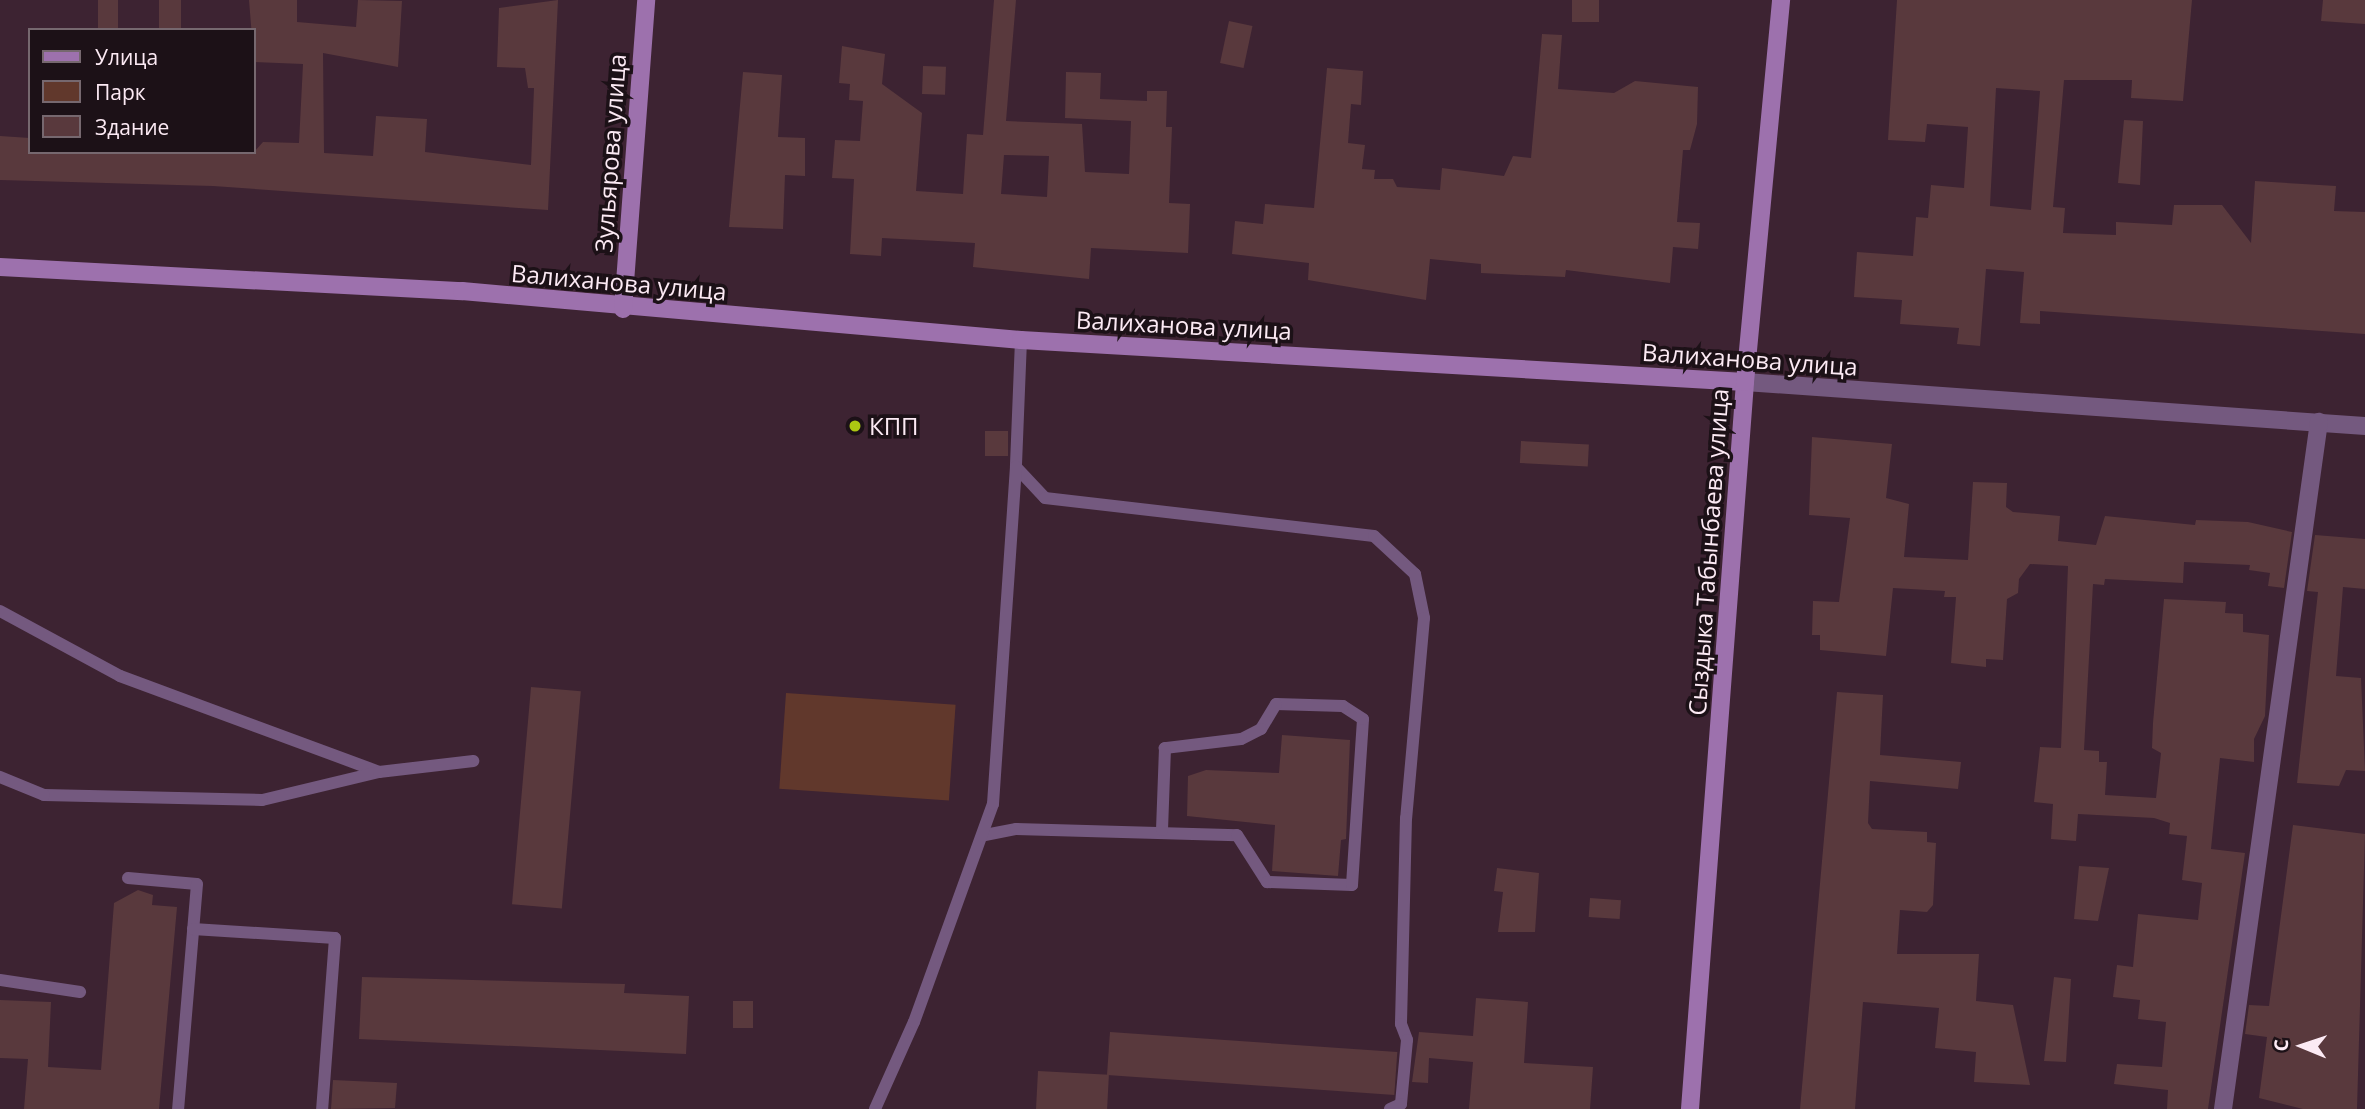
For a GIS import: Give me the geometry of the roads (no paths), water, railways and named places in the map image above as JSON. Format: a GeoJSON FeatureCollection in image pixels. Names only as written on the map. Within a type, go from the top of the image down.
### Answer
{"type":"FeatureCollection","features":[{"type":"Feature","properties":{"kind":"street","name":"Зульярова улица"},"geometry":{"type":"LineString","coordinates":[[623,309],[646,0]]}},
{"type":"Feature","properties":{"kind":"street","name":"Сыздыка Табынбаева улица"},"geometry":{"type":"LineString","coordinates":[[1690,1109],[1745,382],[1782,0]]}},
{"type":"Feature","properties":{"kind":"street","name":"Валиханова улица"},"geometry":{"type":"LineString","coordinates":[[0,267],[462,291],[623,309],[1021,340],[1745,382],[2365,426]]}},
{"type":"Feature","properties":{"kind":"street"},"geometry":{"type":"LineString","coordinates":[[2223,1109],[2319,422]]}},
{"type":"Feature","properties":{"kind":"lane"},"geometry":{"type":"LineString","coordinates":[[875,1109],[886,1096],[985,835],[993,804],[1016,467],[1021,340]]}},
{"type":"Feature","properties":{"kind":"lane"},"geometry":{"type":"LineString","coordinates":[[1016,467],[1045,498],[1374,536],[1415,575],[1424,618],[1406,818],[1401,1024],[1407,1040],[1401,1104],[1390,1109]]}},
{"type":"Feature","properties":{"kind":"lane"},"geometry":{"type":"LineString","coordinates":[[0,611],[120,676],[379,772]]}},
{"type":"Feature","properties":{"kind":"lane"},"geometry":{"type":"LineString","coordinates":[[985,835],[1016,829],[1162,830],[1237,835],[1267,882],[1352,885],[1363,719],[1343,706],[1276,704],[1261,729],[1241,739],[1165,748],[1162,830]]}},
{"type":"Feature","properties":{"kind":"lane"},"geometry":{"type":"LineString","coordinates":[[0,777],[44,795],[250,800],[379,772],[473,761]]}},
{"type":"Feature","properties":{"kind":"lane"},"geometry":{"type":"LineString","coordinates":[[128,878],[197,884],[178,1109]]}},
{"type":"Feature","properties":{"kind":"lane"},"geometry":{"type":"LineString","coordinates":[[193,929],[335,938],[322,1109]]}},
{"type":"Feature","properties":{"kind":"lane"},"geometry":{"type":"LineString","coordinates":[[0,980],[80,992]]}},
{"type":"Feature","properties":{"kind":"place","name":"КПП"},"geometry":{"type":"Point","coordinates":[855,426]}}]}
